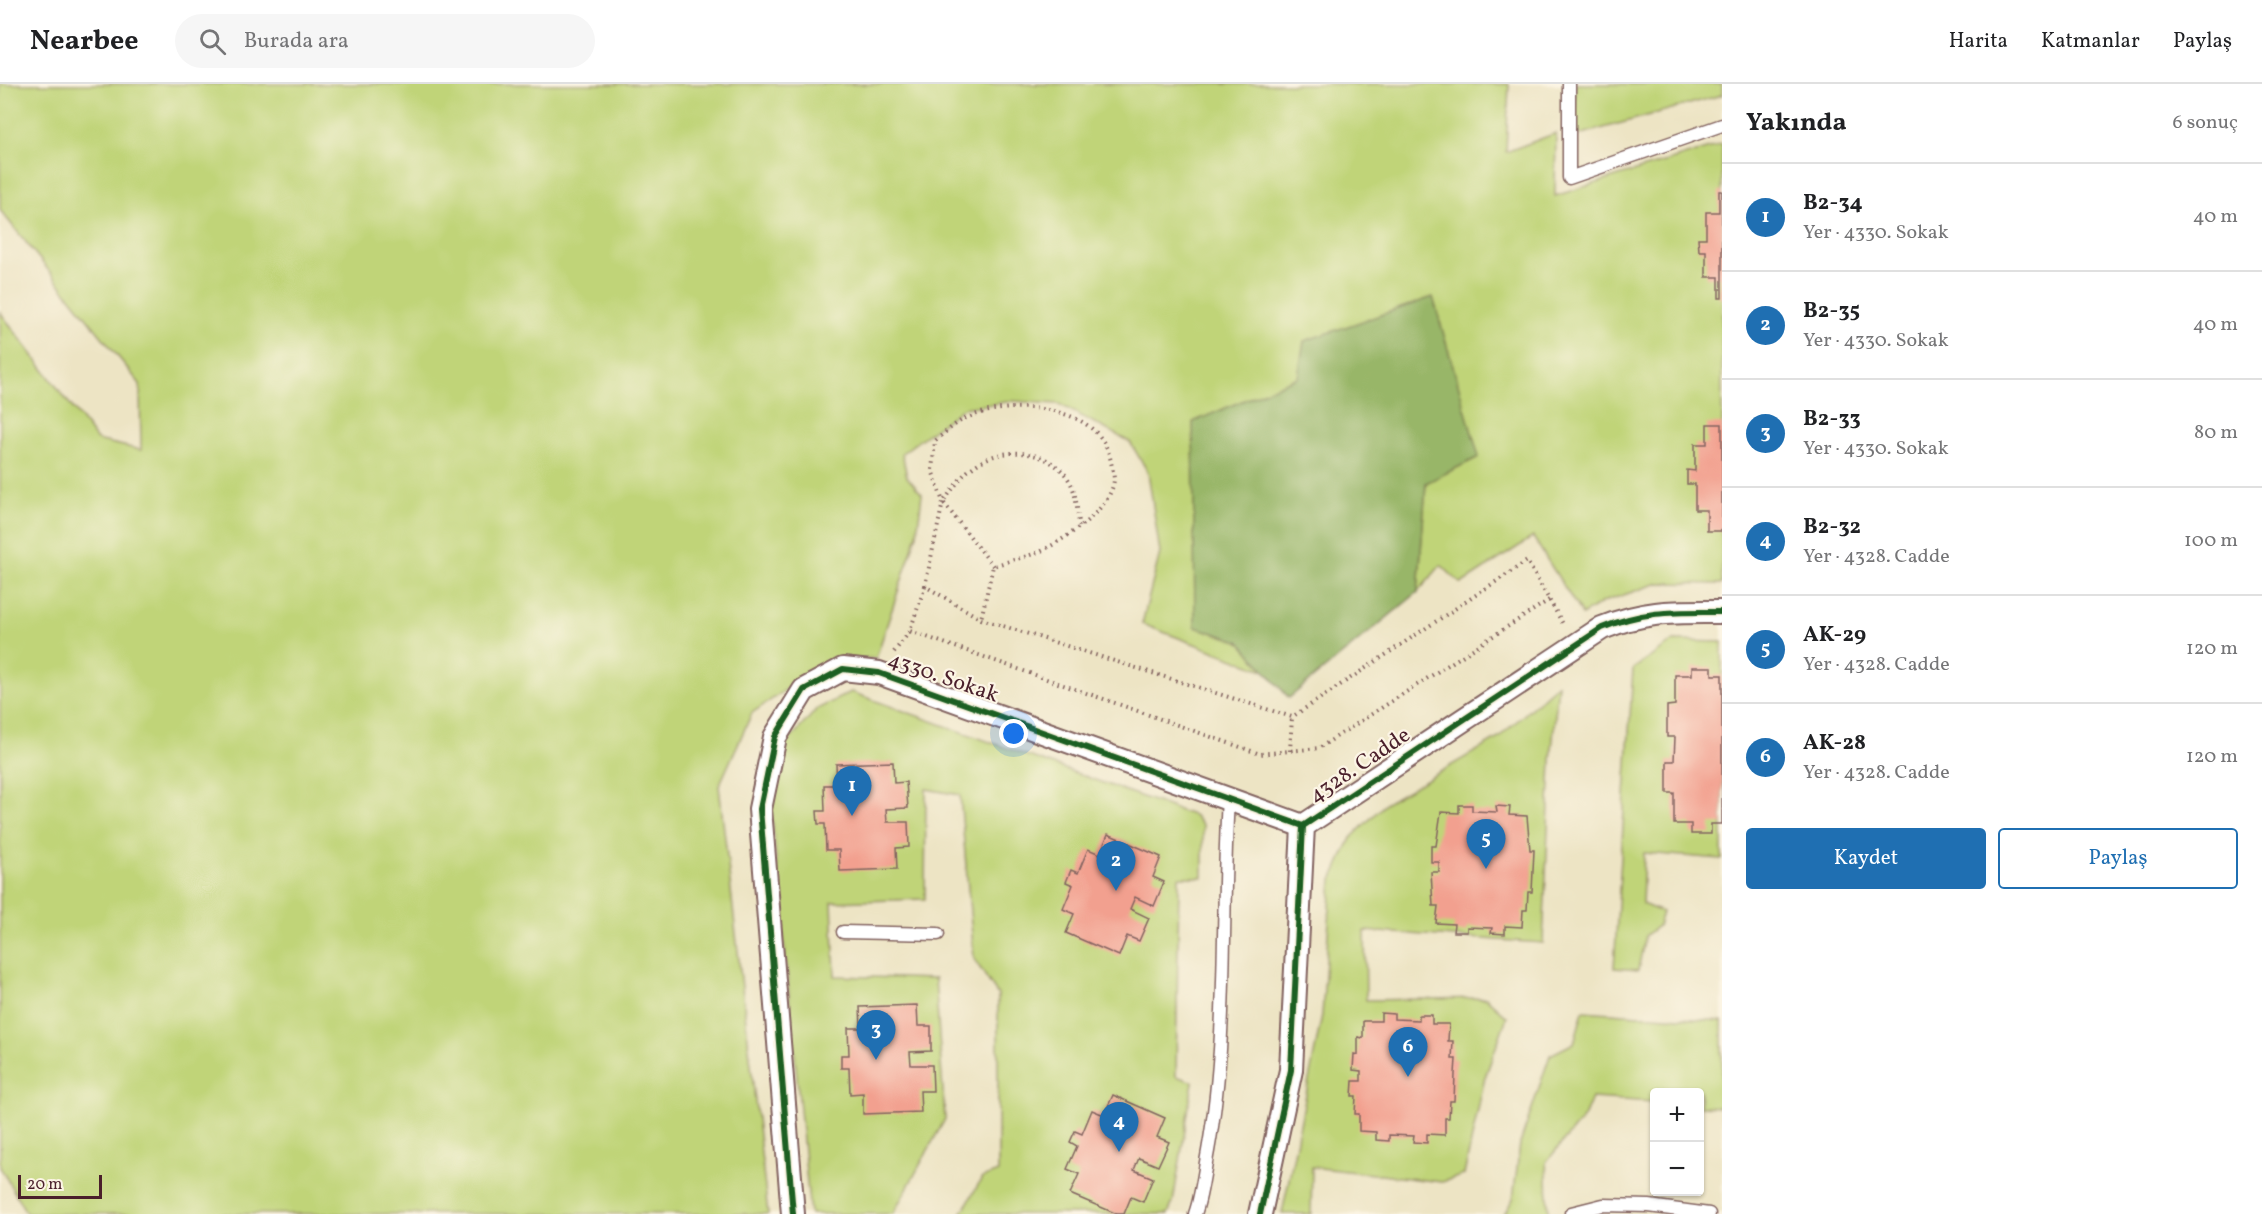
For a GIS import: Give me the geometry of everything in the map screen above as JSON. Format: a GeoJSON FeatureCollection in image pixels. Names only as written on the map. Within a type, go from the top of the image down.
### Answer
{"type":"FeatureCollection","features":[{"type":"Feature","properties":{"kind":"street","name":"4328. Cadde"},"geometry":{"type":"LineString","coordinates":[[1260,1214],[1291,1070],[1303,826],[1602,628],[1631,616],[1667,611],[1722,612]]}},
{"type":"Feature","properties":{"kind":"street","name":"4330. Sokak"},"geometry":{"type":"LineString","coordinates":[[793,1214],[760,809],[775,737],[804,690],[843,669],[879,673],[1303,826]]}},
{"type":"Feature","properties":{"kind":"lane"},"geometry":{"type":"LineString","coordinates":[[1569,84],[1569,178],[1722,125]]}},
{"type":"Feature","properties":{"kind":"lane"},"geometry":{"type":"LineString","coordinates":[[1195,1214],[1216,1103],[1223,999],[1223,878],[1228,799]]}},
{"type":"Feature","properties":{"kind":"lane"},"geometry":{"type":"LineString","coordinates":[[843,932],[938,934]]}},
{"type":"Feature","properties":{"kind":"lane"},"geometry":{"type":"LineString","coordinates":[[1571,1213],[1603,1205],[1649,1206],[1709,1214]]}},
{"type":"Feature","properties":{"kind":"path"},"geometry":{"type":"LineString","coordinates":[[1030,407],[1061,412],[1097,432],[1109,454],[1114,480],[1102,506],[1080,528],[1048,548],[993,566],[943,502],[932,470],[935,441],[957,423],[993,410],[1030,407]]}},
{"type":"Feature","properties":{"kind":"path"},"geometry":{"type":"LineString","coordinates":[[1080,528],[1071,483],[1056,464],[1027,452],[999,455],[973,466],[943,502],[925,586],[910,631],[1260,754],[1319,748],[1550,600]]}},
{"type":"Feature","properties":{"kind":"path"},"geometry":{"type":"LineString","coordinates":[[1292,717],[1527,561],[1574,646]]}},
{"type":"Feature","properties":{"kind":"path"},"geometry":{"type":"LineString","coordinates":[[981,619],[993,566]]}},
{"type":"Feature","properties":{"kind":"path"},"geometry":{"type":"LineString","coordinates":[[925,586],[981,619],[1292,717]]}},
{"type":"Feature","properties":{"kind":"path"},"geometry":{"type":"LineString","coordinates":[[1290,751],[1292,717]]}},
{"type":"Feature","properties":{"kind":"green space"},"geometry":{"type":"Polygon","coordinates":[[[0,84],[1509,84],[1506,152],[1556,133],[1555,196],[1722,144],[1722,584],[1659,583],[1603,602],[1582,615],[1533,537],[1461,584],[1441,565],[1418,592],[1426,483],[1298,377],[1194,422],[1195,627],[1239,641],[1266,671],[1142,624],[1160,553],[1148,472],[1130,442],[1059,404],[1013,401],[963,408],[902,453],[907,477],[922,494],[917,534],[876,658],[828,661],[752,713],[719,786],[768,1214],[27,1214],[0,1167],[0,312],[97,440],[141,450],[140,384],[0,210],[0,84]]]}},
{"type":"Feature","properties":{"kind":"green space"},"geometry":{"type":"Polygon","coordinates":[[[1575,84],[1722,84],[1722,95],[1575,136],[1575,84]]]}},
{"type":"Feature","properties":{"kind":"green space"},"geometry":{"type":"Polygon","coordinates":[[[1433,297],[1479,457],[1426,483],[1418,592],[1289,698],[1239,641],[1195,627],[1193,422],[1298,377],[1304,341],[1433,297]]]}},
{"type":"Feature","properties":{"kind":"green space"},"geometry":{"type":"Polygon","coordinates":[[[1674,641],[1722,642],[1722,859],[1644,853],[1642,904],[1662,912],[1658,926],[1645,936],[1638,970],[1614,968],[1633,669],[1674,641]]]}},
{"type":"Feature","properties":{"kind":"green space"},"geometry":{"type":"Polygon","coordinates":[[[1558,684],[1551,760],[1543,943],[1365,931],[1366,1000],[1486,998],[1507,1017],[1485,1077],[1464,1175],[1442,1182],[1312,1167],[1311,1214],[1282,1214],[1322,1015],[1332,880],[1351,838],[1386,803],[1497,739],[1558,684]]]}},
{"type":"Feature","properties":{"kind":"green space"},"geometry":{"type":"Polygon","coordinates":[[[851,692],[1195,816],[1203,826],[1203,877],[1179,877],[1176,1076],[1193,1082],[1173,1202],[1168,1214],[961,1214],[982,1178],[998,1172],[998,995],[974,959],[960,795],[926,789],[925,899],[832,902],[835,976],[935,979],[945,1119],[893,1214],[810,1214],[771,807],[779,751],[817,709],[851,692]]]}},
{"type":"Feature","properties":{"kind":"green space"},"geometry":{"type":"Polygon","coordinates":[[[1583,1011],[1722,1021],[1722,1107],[1704,1106],[1704,1088],[1650,1088],[1650,1102],[1592,1098],[1584,1117],[1546,1162],[1549,1214],[1504,1214],[1513,1199],[1520,1144],[1550,1055],[1574,1043],[1583,1011]]]}},
{"type":"Feature","properties":{"kind":"building"},"geometry":{"type":"Polygon","coordinates":[[[1719,191],[1722,191],[1722,298],[1719,298],[1719,277],[1706,277],[1706,251],[1699,251],[1698,238],[1706,238],[1706,212],[1719,212],[1719,191]]]}},
{"type":"Feature","properties":{"kind":"building"},"geometry":{"type":"Polygon","coordinates":[[[1707,424],[1722,424],[1722,531],[1707,531],[1707,510],[1695,510],[1695,484],[1687,484],[1687,470],[1695,471],[1695,444],[1707,444],[1707,424]]]}},
{"type":"Feature","properties":{"kind":"building"},"geometry":{"type":"Polygon","coordinates":[[[1692,667],[1712,667],[1712,675],[1722,675],[1722,824],[1711,824],[1711,834],[1691,834],[1691,824],[1674,824],[1674,793],[1667,793],[1667,761],[1674,761],[1675,737],[1667,737],[1667,706],[1675,705],[1675,675],[1692,675],[1692,667]]]}},
{"type":"Feature","properties":{"kind":"building"},"geometry":{"type":"Polygon","coordinates":[[[893,762],[894,783],[906,782],[908,808],[886,809],[887,822],[908,822],[909,847],[896,848],[897,869],[840,871],[839,850],[826,850],[825,824],[818,824],[817,811],[825,811],[824,785],[837,785],[836,764],[893,762]]]}},
{"type":"Feature","properties":{"kind":"building"},"geometry":{"type":"Polygon","coordinates":[[[1459,805],[1472,805],[1472,811],[1497,812],[1496,806],[1510,807],[1509,815],[1527,816],[1530,850],[1534,850],[1532,892],[1528,892],[1527,910],[1523,910],[1522,927],[1505,926],[1505,934],[1491,933],[1492,928],[1467,927],[1467,932],[1453,932],[1454,924],[1436,923],[1438,906],[1433,906],[1431,872],[1439,872],[1439,862],[1431,862],[1431,846],[1436,846],[1441,812],[1459,813],[1459,805]]]}},
{"type":"Feature","properties":{"kind":"building"},"geometry":{"type":"Polygon","coordinates":[[[1108,834],[1161,857],[1153,877],[1164,882],[1154,906],[1135,897],[1130,909],[1149,918],[1139,941],[1127,936],[1119,956],[1066,933],[1074,914],[1063,909],[1073,885],[1066,882],[1071,870],[1078,873],[1088,849],[1100,854],[1108,834]]]}},
{"type":"Feature","properties":{"kind":"building"},"geometry":{"type":"Polygon","coordinates":[[[917,1005],[918,1026],[931,1026],[931,1051],[910,1052],[911,1065],[932,1065],[933,1091],[920,1091],[921,1112],[863,1114],[863,1093],[850,1094],[849,1068],[841,1068],[841,1055],[849,1055],[848,1028],[861,1028],[860,1007],[917,1005]]]}},
{"type":"Feature","properties":{"kind":"building"},"geometry":{"type":"Polygon","coordinates":[[[1381,1013],[1394,1014],[1394,1019],[1419,1020],[1419,1015],[1432,1015],[1432,1024],[1449,1024],[1448,1041],[1453,1041],[1452,1059],[1456,1059],[1454,1101],[1450,1101],[1449,1118],[1445,1118],[1445,1135],[1427,1134],[1427,1143],[1413,1142],[1414,1136],[1389,1135],[1389,1141],[1376,1140],[1376,1132],[1359,1131],[1359,1114],[1355,1114],[1356,1096],[1352,1096],[1353,1081],[1361,1081],[1361,1071],[1353,1070],[1354,1054],[1358,1055],[1358,1037],[1363,1038],[1363,1021],[1381,1021],[1381,1013]]]}},
{"type":"Feature","properties":{"kind":"building"},"geometry":{"type":"Polygon","coordinates":[[[1113,1095],[1165,1118],[1157,1137],[1169,1142],[1158,1166],[1139,1158],[1134,1170],[1153,1178],[1143,1202],[1131,1197],[1124,1214],[1117,1214],[1070,1194],[1079,1174],[1067,1169],[1077,1146],[1070,1142],[1075,1131],[1082,1134],[1092,1110],[1104,1115],[1113,1095]]]}},
{"type":"Feature","properties":{"kind":"cycle path"},"geometry":{"type":"LineString","coordinates":[[1260,1214],[1291,1070],[1303,826],[1602,628],[1647,615],[1675,612],[1722,612]]}},
{"type":"Feature","properties":{"kind":"cycle path"},"geometry":{"type":"LineString","coordinates":[[793,1214],[760,809],[775,737],[804,690],[843,669],[879,673],[1303,826]]}},
{"type":"Feature","properties":{"kind":"place","name":"B2-34"},"geometry":{"type":"Point","coordinates":[852,816]}},
{"type":"Feature","properties":{"kind":"place","name":"AK-29"},"geometry":{"type":"Point","coordinates":[1486,869]}},
{"type":"Feature","properties":{"kind":"place","name":"B2-35"},"geometry":{"type":"Point","coordinates":[1116,891]}},
{"type":"Feature","properties":{"kind":"place","name":"B2-33"},"geometry":{"type":"Point","coordinates":[876,1060]}},
{"type":"Feature","properties":{"kind":"place","name":"AK-28"},"geometry":{"type":"Point","coordinates":[1408,1077]}},
{"type":"Feature","properties":{"kind":"place","name":"B2-32"},"geometry":{"type":"Point","coordinates":[1119,1152]}}]}
